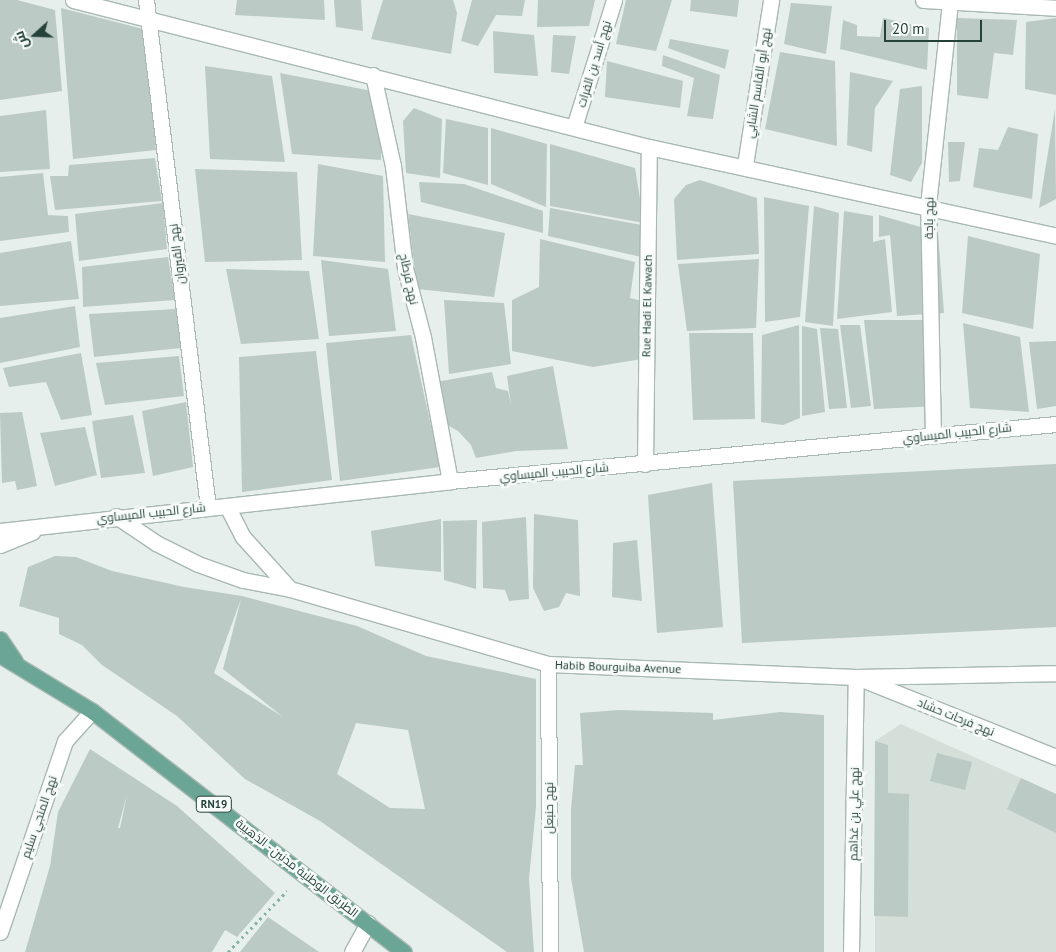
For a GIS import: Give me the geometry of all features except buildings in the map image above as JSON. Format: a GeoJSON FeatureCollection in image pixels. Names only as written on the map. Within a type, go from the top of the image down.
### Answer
{"type":"FeatureCollection","features":[{"type":"Feature","properties":{"kind":"main road","name":"الطريق الوطنية مدنين - الذهيبة"},"geometry":{"type":"LineString","coordinates":[[0,639],[18,665]]}},
{"type":"Feature","properties":{"kind":"main road","name":"الطريق الوطنية مدنين - الذهيبة"},"geometry":{"type":"LineString","coordinates":[[0,655],[92,711],[306,874],[404,952]]}},
{"type":"Feature","properties":{"kind":"street"},"geometry":{"type":"LineString","coordinates":[[72,0],[373,75],[649,147],[744,165],[1056,236]]}},
{"type":"Feature","properties":{"kind":"street","name":"نهج القيروان"},"geometry":{"type":"LineString","coordinates":[[146,0],[208,507]]}},
{"type":"Feature","properties":{"kind":"street","name":"نهج أسد بن الفرات"},"geometry":{"type":"LineString","coordinates":[[574,128],[614,0]]}},
{"type":"Feature","properties":{"kind":"street","name":"نهج أبو القاسم الشابي"},"geometry":{"type":"LineString","coordinates":[[744,165],[772,0]]}},
{"type":"Feature","properties":{"kind":"street"},"geometry":{"type":"LineString","coordinates":[[923,0],[1056,8]]}},
{"type":"Feature","properties":{"kind":"street","name":"نهج باجة"},"geometry":{"type":"LineString","coordinates":[[933,436],[928,206],[950,2]]}},
{"type":"Feature","properties":{"kind":"street","name":"نهج قرطاج"},"geometry":{"type":"LineString","coordinates":[[373,75],[393,166],[405,268],[423,337],[450,481]]}},
{"type":"Feature","properties":{"kind":"street","name":"Rue Hadi El Kawach"},"geometry":{"type":"LineString","coordinates":[[644,464],[649,147]]}},
{"type":"Feature","properties":{"kind":"street","name":"شارع الحبيب الميساوي"},"geometry":{"type":"LineString","coordinates":[[0,531],[116,516],[227,506],[450,481],[1056,424]]}},
{"type":"Feature","properties":{"kind":"street"},"geometry":{"type":"LineString","coordinates":[[227,506],[243,536],[290,589]]}},
{"type":"Feature","properties":{"kind":"street","name":"Habib Bourguiba Avenue"},"geometry":{"type":"LineString","coordinates":[[116,516],[156,543],[198,564],[243,580],[290,589],[548,664],[856,677],[1056,673]]}},
{"type":"Feature","properties":{"kind":"street","name":"شارع الحبيب الميساوي"},"geometry":{"type":"LineString","coordinates":[[0,545],[52,524]]}},
{"type":"Feature","properties":{"kind":"street","name":"نهج حنبعل"},"geometry":{"type":"LineString","coordinates":[[548,664],[550,952]]}},
{"type":"Feature","properties":{"kind":"street","name":"نهج فرحات حشاد"},"geometry":{"type":"LineString","coordinates":[[856,677],[1056,757]]}},
{"type":"Feature","properties":{"kind":"street","name":"نهج علي بن غذاهم"},"geometry":{"type":"LineString","coordinates":[[851,952],[856,677]]}},
{"type":"Feature","properties":{"kind":"street","name":"نهج المنجي سليم"},"geometry":{"type":"LineString","coordinates":[[0,932],[65,740],[92,711]]}},
{"type":"Feature","properties":{"kind":"street"},"geometry":{"type":"LineString","coordinates":[[352,952],[368,924]]}},
{"type":"Feature","properties":{"kind":"path"},"geometry":{"type":"LineString","coordinates":[[228,952],[306,874]]}},
{"type":"Feature","properties":{"kind":"shaded area"},"geometry":{"type":"Polygon","coordinates":[[[901,724],[1056,794],[1056,952],[875,952],[875,741],[901,724]]]}}]}
